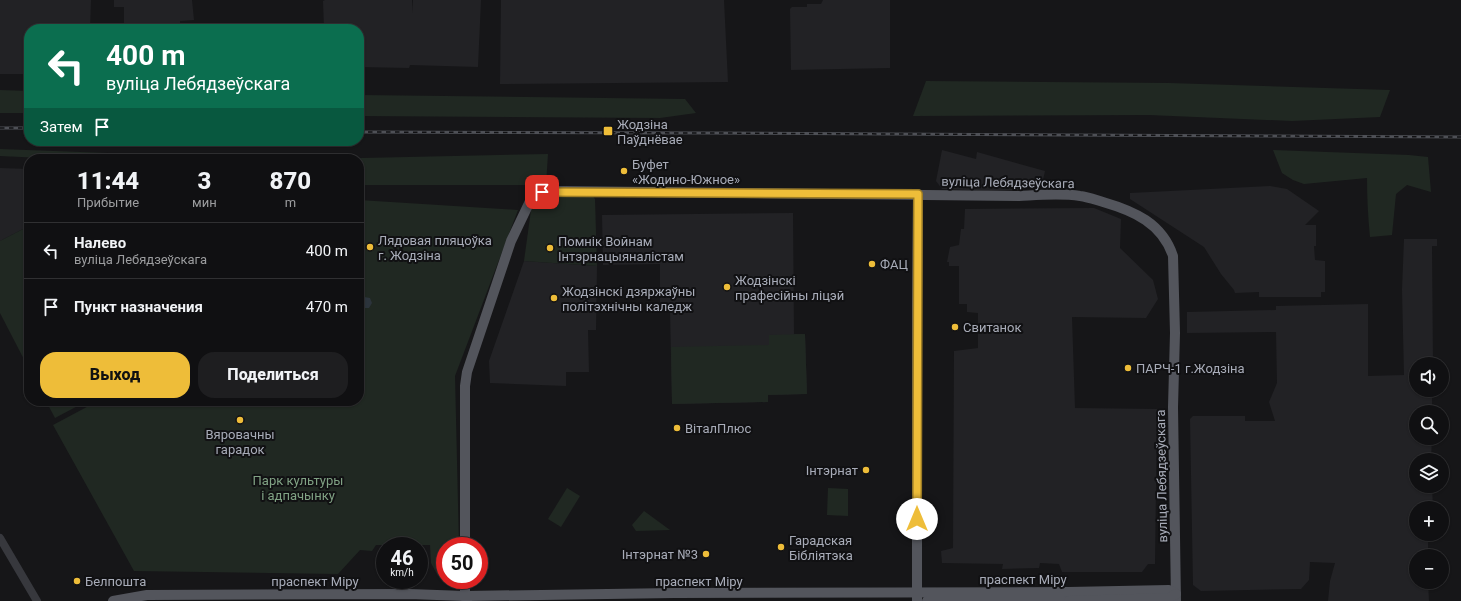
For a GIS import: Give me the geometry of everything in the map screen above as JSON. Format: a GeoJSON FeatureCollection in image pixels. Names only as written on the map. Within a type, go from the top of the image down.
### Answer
{"type":"FeatureCollection","features":[{"type":"Feature","properties":{"kind":"main road","name":"вуліца Лебядзеўскага"},"geometry":{"type":"LineString","coordinates":[[465,537],[465,386],[467,372],[511,241],[532,197],[542,192],[1019,196],[1046,194],[1082,196],[1130,210],[1151,224],[1166,240],[1173,256],[1175,333],[1173,408],[1176,598]]}},
{"type":"Feature","properties":{"kind":"main road"},"geometry":{"type":"LineString","coordinates":[[917,597],[918,194]]}},
{"type":"Feature","properties":{"kind":"main road","name":"праспект Міру"},"geometry":{"type":"LineString","coordinates":[[927,601],[1169,590],[1176,598]]}},
{"type":"Feature","properties":{"kind":"main road","name":"праспект Міру"},"geometry":{"type":"LineString","coordinates":[[113,601],[147,595],[302,598],[409,594],[465,599],[646,598],[674,593],[782,597],[1053,596],[1064,601]]}},
{"type":"Feature","properties":{"kind":"main road","name":"праспект Міру"},"geometry":{"type":"LineString","coordinates":[[1069,601],[1176,598]]}},
{"type":"Feature","properties":{"kind":"street"},"geometry":{"type":"LineString","coordinates":[[0,538],[37,601]]}},
{"type":"Feature","properties":{"kind":"shaded area"},"geometry":{"type":"Polygon","coordinates":[[[0,0],[91,0],[90,24],[24,24],[24,74],[0,74],[0,0]]]}},
{"type":"Feature","properties":{"kind":"shaded area"},"geometry":{"type":"Polygon","coordinates":[[[114,0],[192,0],[194,20],[180,21],[180,24],[124,24],[124,7],[114,7],[114,0]]]}},
{"type":"Feature","properties":{"kind":"shaded area"},"geometry":{"type":"Polygon","coordinates":[[[412,0],[412,13],[413,0],[481,0],[478,67],[410,65],[409,68],[364,67],[364,24],[324,24],[323,1],[412,0]]]}},
{"type":"Feature","properties":{"kind":"shaded area"},"geometry":{"type":"Polygon","coordinates":[[[501,0],[724,0],[728,82],[500,84],[501,0]]]}},
{"type":"Feature","properties":{"kind":"shaded area"},"geometry":{"type":"Polygon","coordinates":[[[823,0],[890,0],[890,68],[791,70],[790,9],[792,7],[807,7],[807,4],[821,4],[823,0]]]}},
{"type":"Feature","properties":{"kind":"shaded area"},"geometry":{"type":"Polygon","coordinates":[[[942,150],[976,159],[977,152],[1045,171],[1043,180],[1021,190],[988,191],[942,189],[936,181],[942,150]]]}},
{"type":"Feature","properties":{"kind":"shaded area"},"geometry":{"type":"Polygon","coordinates":[[[0,168],[24,169],[24,229],[0,241],[0,168]]]}},
{"type":"Feature","properties":{"kind":"shaded area"},"geometry":{"type":"Polygon","coordinates":[[[1270,186],[1287,189],[1319,211],[1305,225],[1316,225],[1316,246],[1314,246],[1315,260],[1325,261],[1325,292],[1321,292],[1321,297],[1259,297],[1259,292],[1235,293],[1204,247],[1130,199],[1130,193],[1270,186]]]}},
{"type":"Feature","properties":{"kind":"shaded area"},"geometry":{"type":"Polygon","coordinates":[[[1094,208],[1121,219],[1120,248],[1153,280],[1158,299],[1146,318],[1072,317],[1075,408],[1157,409],[1155,564],[1148,564],[1142,572],[1062,572],[1059,564],[1040,563],[1039,568],[1002,569],[1003,564],[942,563],[941,551],[953,548],[954,351],[978,348],[978,313],[967,312],[967,304],[959,304],[959,266],[949,266],[949,262],[947,262],[950,247],[959,245],[961,229],[964,229],[965,209],[1094,208]]]}},
{"type":"Feature","properties":{"kind":"shaded area","name":"Жодзінскі прафесійны ліцэй"},"geometry":{"type":"Polygon","coordinates":[[[793,213],[794,334],[805,334],[807,394],[768,395],[768,402],[672,404],[670,310],[660,310],[660,264],[603,265],[602,215],[793,213]]]}},
{"type":"Feature","properties":{"kind":"shaded area"},"geometry":{"type":"Polygon","coordinates":[[[1404,239],[1437,239],[1437,246],[1432,246],[1433,357],[1409,357],[1409,397],[1432,397],[1432,405],[1409,405],[1409,445],[1432,445],[1431,453],[1409,453],[1409,493],[1432,493],[1433,501],[1409,501],[1409,541],[1428,541],[1428,549],[1409,549],[1409,589],[1428,589],[1429,601],[1328,601],[1330,581],[1335,563],[1310,562],[1309,580],[1301,589],[1201,591],[1193,585],[1190,419],[1193,416],[1245,416],[1245,421],[1275,421],[1269,402],[1277,383],[1276,332],[1187,333],[1187,312],[1276,310],[1276,306],[1368,304],[1368,376],[1404,375],[1402,290],[1404,239]]]}},
{"type":"Feature","properties":{"kind":"shaded area","name":"Жодзінскі дзяржаўны політэхнічны каледж"},"geometry":{"type":"Polygon","coordinates":[[[524,261],[597,266],[596,330],[588,330],[589,372],[566,372],[566,386],[490,383],[489,361],[524,261]]]}},
{"type":"Feature","properties":{"kind":"shaded area"},"geometry":{"type":"Polygon","coordinates":[[[364,297],[370,298],[372,303],[369,308],[364,308],[364,297]]]}},
{"type":"Feature","properties":{"kind":"green space"},"geometry":{"type":"Polygon","coordinates":[[[926,81],[1169,83],[1390,90],[1380,117],[1292,121],[1149,115],[913,116],[926,81]]]}},
{"type":"Feature","properties":{"kind":"green space"},"geometry":{"type":"Polygon","coordinates":[[[0,90],[24,91],[24,113],[0,113],[0,90]]]}},
{"type":"Feature","properties":{"kind":"green space"},"geometry":{"type":"Polygon","coordinates":[[[364,95],[685,99],[696,113],[660,118],[364,116],[364,95]]]}},
{"type":"Feature","properties":{"kind":"green space"},"geometry":{"type":"Polygon","coordinates":[[[0,149],[134,154],[24,154],[24,157],[0,156],[0,149]]]}},
{"type":"Feature","properties":{"kind":"green space"},"geometry":{"type":"Polygon","coordinates":[[[1273,150],[1428,157],[1431,192],[1407,185],[1396,194],[1392,235],[1370,237],[1367,178],[1304,184],[1293,180],[1282,173],[1273,150]]]}},
{"type":"Feature","properties":{"kind":"green space"},"geometry":{"type":"Polygon","coordinates":[[[548,154],[546,185],[364,185],[364,158],[548,154]]]}},
{"type":"Feature","properties":{"kind":"green space"},"geometry":{"type":"Polygon","coordinates":[[[544,193],[591,194],[595,199],[597,266],[524,261],[532,203],[544,193]]]}},
{"type":"Feature","properties":{"kind":"green space","name":"Парк культуры і адпачынку"},"geometry":{"type":"Polygon","coordinates":[[[364,200],[518,210],[455,376],[459,537],[436,537],[436,572],[431,563],[428,537],[376,537],[376,545],[372,551],[360,550],[338,574],[134,571],[53,425],[89,406],[364,406],[364,200]]]}},
{"type":"Feature","properties":{"kind":"green space"},"geometry":{"type":"Polygon","coordinates":[[[24,229],[24,359],[0,313],[0,241],[24,229]]]}},
{"type":"Feature","properties":{"kind":"green space"},"geometry":{"type":"Polygon","coordinates":[[[805,334],[807,394],[768,395],[768,402],[672,404],[671,347],[769,345],[769,335],[805,334]]]}},
{"type":"Feature","properties":{"kind":"green space"},"geometry":{"type":"Polygon","coordinates":[[[49,406],[78,406],[55,418],[49,406]]]}},
{"type":"Feature","properties":{"kind":"green space"},"geometry":{"type":"Polygon","coordinates":[[[567,488],[580,496],[561,527],[548,519],[567,488]]]}},
{"type":"Feature","properties":{"kind":"green space"},"geometry":{"type":"Polygon","coordinates":[[[828,488],[848,489],[848,516],[827,515],[828,488]]]}},
{"type":"Feature","properties":{"kind":"green space"},"geometry":{"type":"Polygon","coordinates":[[[644,511],[670,530],[636,531],[632,525],[644,511]]]}},
{"type":"Feature","properties":{"kind":"railway"},"geometry":{"type":"LineString","coordinates":[[0,128],[24,128]]}},
{"type":"Feature","properties":{"kind":"railway"},"geometry":{"type":"LineString","coordinates":[[364,132],[1461,137]]}},
{"type":"Feature","properties":{"kind":"place","name":"Жодзіна Паўднёвае"},"geometry":{"type":"Point","coordinates":[608,131]}},
{"type":"Feature","properties":{"kind":"place","name":"Буфет «Жодино-Южное»"},"geometry":{"type":"Point","coordinates":[624,171]}},
{"type":"Feature","properties":{"kind":"place","name":"Лядовая пляцоўка г. Жодзіна"},"geometry":{"type":"Point","coordinates":[370,247]}},
{"type":"Feature","properties":{"kind":"place","name":"Помнік Войнам Інтэрнацыяналістам"},"geometry":{"type":"Point","coordinates":[550,248]}},
{"type":"Feature","properties":{"kind":"place","name":"ФАЦ"},"geometry":{"type":"Point","coordinates":[872,264]}},
{"type":"Feature","properties":{"kind":"place","name":"Жодзінскі прафесійны ліцэй"},"geometry":{"type":"Point","coordinates":[727,287]}},
{"type":"Feature","properties":{"kind":"place","name":"Жодзінскі дзяржаўны політэхнічны каледж"},"geometry":{"type":"Point","coordinates":[554,298]}},
{"type":"Feature","properties":{"kind":"place","name":"Свитанок"},"geometry":{"type":"Point","coordinates":[955,327]}},
{"type":"Feature","properties":{"kind":"place","name":"ПАРЧ-1 г.Жодзіна"},"geometry":{"type":"Point","coordinates":[1128,368]}},
{"type":"Feature","properties":{"kind":"place","name":"Вяровачны гарадок"},"geometry":{"type":"Point","coordinates":[240,420]}},
{"type":"Feature","properties":{"kind":"place","name":"ВіталПлюс"},"geometry":{"type":"Point","coordinates":[677,428]}},
{"type":"Feature","properties":{"kind":"place","name":"Інтэрнат"},"geometry":{"type":"Point","coordinates":[866,470]}},
{"type":"Feature","properties":{"kind":"place","name":"Гарадская Бібліятэка"},"geometry":{"type":"Point","coordinates":[781,547]}},
{"type":"Feature","properties":{"kind":"place","name":"Інтэрнат №3"},"geometry":{"type":"Point","coordinates":[706,554]}},
{"type":"Feature","properties":{"kind":"place","name":"Белпошта"},"geometry":{"type":"Point","coordinates":[77,581]}},
{"type":"Feature","properties":{"kind":"route"},"geometry":{"type":"LineString","coordinates":[[542,192],[918,194],[917,519]]}}]}
